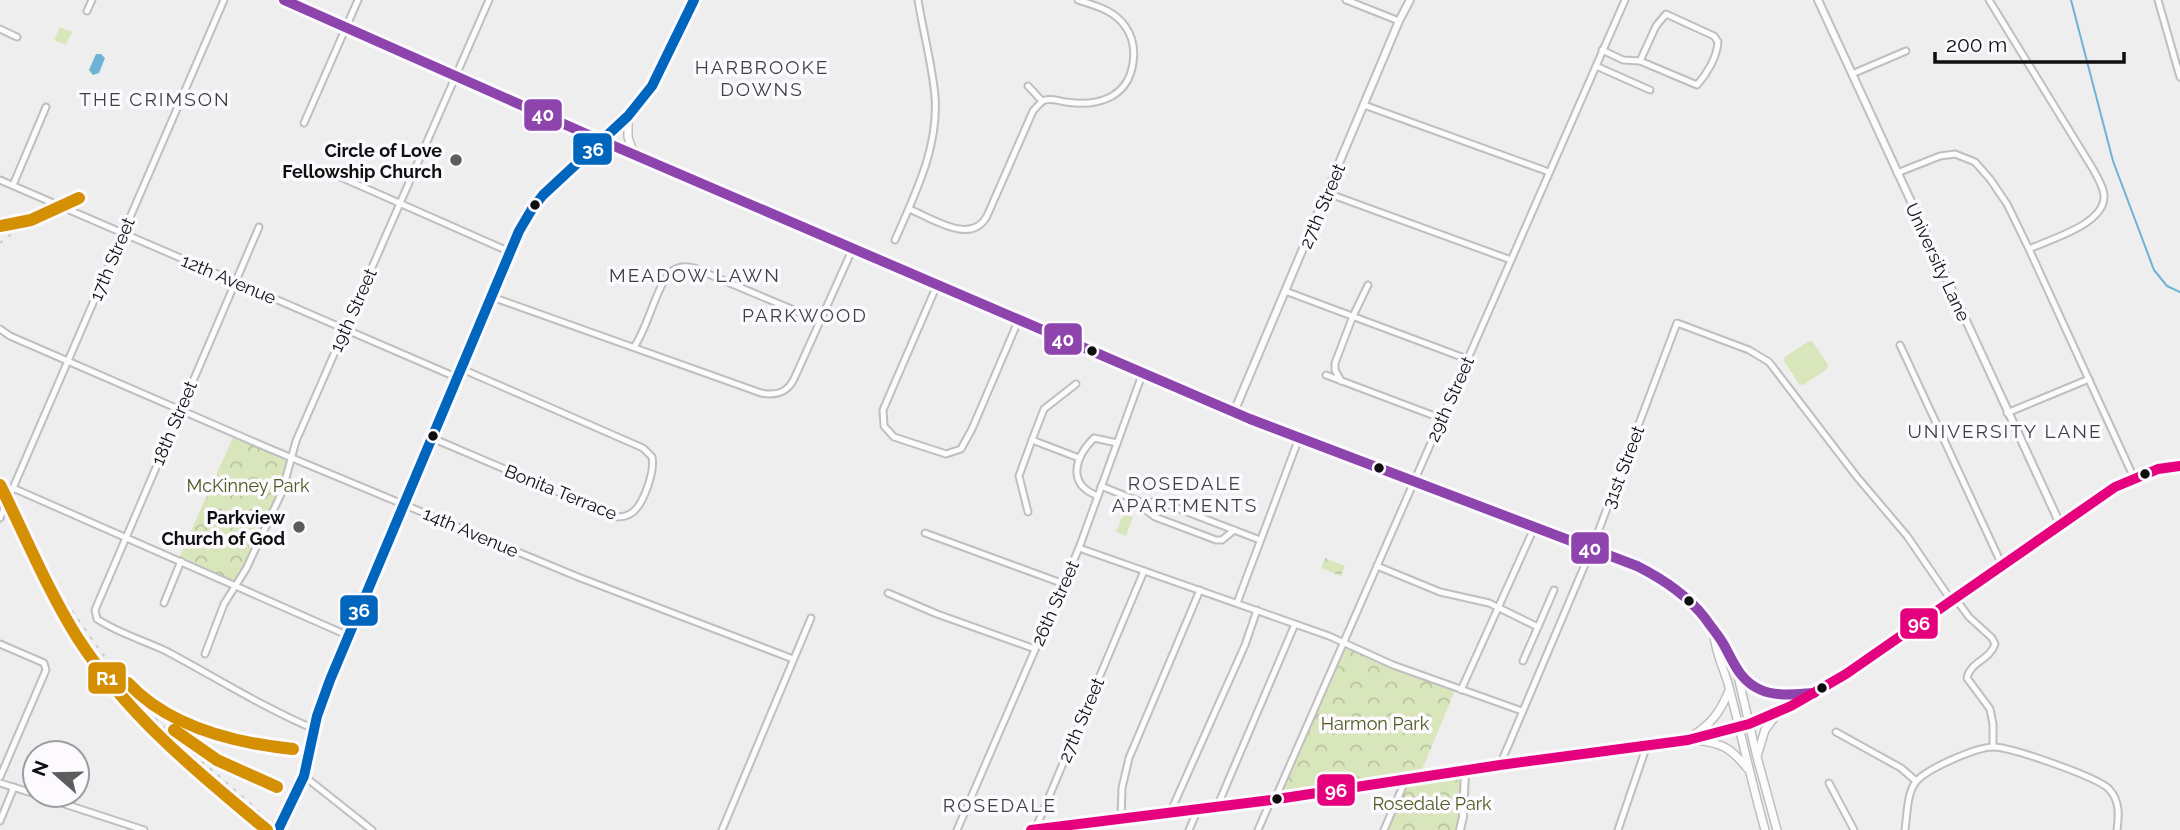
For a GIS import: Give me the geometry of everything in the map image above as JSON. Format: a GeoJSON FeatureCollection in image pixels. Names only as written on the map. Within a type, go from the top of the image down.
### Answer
{"type":"FeatureCollection","features":[{"type":"Feature","properties":{"kind":"main road"},"geometry":{"type":"LineString","coordinates":[[284,0],[600,140],[1234,412],[1592,548],[1664,580],[1693,604],[1723,643],[1737,671],[1777,830]]}},
{"type":"Feature","properties":{"kind":"main road"},"geometry":{"type":"LineString","coordinates":[[278,830],[304,776],[321,704],[519,231],[535,205],[628,116],[652,86],[694,0]]}},
{"type":"Feature","properties":{"kind":"main road"},"geometry":{"type":"LineString","coordinates":[[628,116],[628,137],[635,155]]}},
{"type":"Feature","properties":{"kind":"main road"},"geometry":{"type":"LineString","coordinates":[[1033,830],[1217,807],[1688,740],[1749,724],[1780,712],[1855,668],[2060,524],[2134,478],[2180,466]]}},
{"type":"Feature","properties":{"kind":"main road"},"geometry":{"type":"LineString","coordinates":[[1714,633],[1715,648],[1730,689],[1765,830]]}},
{"type":"Feature","properties":{"kind":"main road"},"geometry":{"type":"LineString","coordinates":[[1737,671],[1751,685],[1763,691],[1778,694],[1814,693]]}},
{"type":"Feature","properties":{"kind":"main road"},"geometry":{"type":"LineString","coordinates":[[1688,740],[1718,714],[1730,689]]}},
{"type":"Feature","properties":{"kind":"main road"},"geometry":{"type":"LineString","coordinates":[[1757,757],[1765,730],[1780,712]]}},
{"type":"Feature","properties":{"kind":"main road"},"geometry":{"type":"LineString","coordinates":[[1688,740],[1714,742],[1734,751],[1748,769]]}},
{"type":"Feature","properties":{"kind":"street"},"geometry":{"type":"LineString","coordinates":[[87,11],[92,0]]}},
{"type":"Feature","properties":{"kind":"street","name":"17th Street"},"geometry":{"type":"LineString","coordinates":[[0,518],[224,0]]}},
{"type":"Feature","properties":{"kind":"street"},"geometry":{"type":"LineString","coordinates":[[304,123],[358,0]]}},
{"type":"Feature","properties":{"kind":"street","name":"19th Street"},"geometry":{"type":"LineString","coordinates":[[205,654],[224,604],[236,586],[276,504],[293,459],[296,441],[489,0]]}},
{"type":"Feature","properties":{"kind":"street"},"geometry":{"type":"LineString","coordinates":[[895,240],[927,164],[935,118],[935,95],[918,0]]}},
{"type":"Feature","properties":{"kind":"street"},"geometry":{"type":"LineString","coordinates":[[909,209],[956,229],[978,228],[987,216],[1033,111],[1042,101],[1050,99],[1087,105],[1103,102],[1121,88],[1132,69],[1134,46],[1125,26],[1108,10],[1078,0]]}},
{"type":"Feature","properties":{"kind":"street"},"geometry":{"type":"LineString","coordinates":[[1346,0],[1399,21]]}},
{"type":"Feature","properties":{"kind":"street","name":"27th Street"},"geometry":{"type":"LineString","coordinates":[[1234,412],[1410,0]]}},
{"type":"Feature","properties":{"kind":"street","name":"29th Street"},"geometry":{"type":"LineString","coordinates":[[1258,830],[1343,643],[1625,0]]}},
{"type":"Feature","properties":{"kind":"street","name":"University Lane"},"geometry":{"type":"LineString","coordinates":[[1818,0],[2060,524]]}},
{"type":"Feature","properties":{"kind":"street"},"geometry":{"type":"LineString","coordinates":[[1989,0],[2104,190],[2102,206],[2093,218],[2029,249]]}},
{"type":"Feature","properties":{"kind":"street"},"geometry":{"type":"LineString","coordinates":[[2158,0],[2180,77]]}},
{"type":"Feature","properties":{"kind":"street"},"geometry":{"type":"LineString","coordinates":[[1602,50],[1623,60],[1640,61],[1698,85],[1705,77],[1718,50],[1718,42],[1714,36],[1666,15],[1656,26],[1640,61]]}},
{"type":"Feature","properties":{"kind":"street"},"geometry":{"type":"LineString","coordinates":[[0,29],[17,37]]}},
{"type":"Feature","properties":{"kind":"street"},"geometry":{"type":"LineString","coordinates":[[1852,74],[1906,51]]}},
{"type":"Feature","properties":{"kind":"street"},"geometry":{"type":"LineString","coordinates":[[1595,66],[1650,90]]}},
{"type":"Feature","properties":{"kind":"street"},"geometry":{"type":"LineString","coordinates":[[1028,86],[1042,101]]}},
{"type":"Feature","properties":{"kind":"street"},"geometry":{"type":"LineString","coordinates":[[1364,105],[1549,172]]}},
{"type":"Feature","properties":{"kind":"street"},"geometry":{"type":"LineString","coordinates":[[13,186],[46,107]]}},
{"type":"Feature","properties":{"kind":"street"},"geometry":{"type":"LineString","coordinates":[[1897,173],[1947,155],[1962,155],[1981,167],[1995,185],[2029,249],[2134,478]]}},
{"type":"Feature","properties":{"kind":"street"},"geometry":{"type":"LineString","coordinates":[[329,172],[510,252]]}},
{"type":"Feature","properties":{"kind":"street","name":"12th Avenue"},"geometry":{"type":"LineString","coordinates":[[0,180],[458,378]]}},
{"type":"Feature","properties":{"kind":"street"},"geometry":{"type":"LineString","coordinates":[[1327,193],[1511,260]]}},
{"type":"Feature","properties":{"kind":"street","name":"18th Street"},"geometry":{"type":"LineString","coordinates":[[259,227],[94,610],[97,619],[110,627],[166,651],[260,703],[314,729]]}},
{"type":"Feature","properties":{"kind":"street"},"geometry":{"type":"LineString","coordinates":[[492,297],[761,393],[777,394],[790,386],[853,247]]}},
{"type":"Feature","properties":{"kind":"street"},"geometry":{"type":"LineString","coordinates":[[634,347],[641,338],[666,277],[672,271],[687,266],[820,321]]}},
{"type":"Feature","properties":{"kind":"street"},"geometry":{"type":"LineString","coordinates":[[937,285],[885,403],[882,418],[888,433],[894,437],[946,454],[961,449],[1019,319]]}},
{"type":"Feature","properties":{"kind":"street"},"geometry":{"type":"LineString","coordinates":[[1344,383],[1335,370],[1335,363],[1368,285]]}},
{"type":"Feature","properties":{"kind":"street"},"geometry":{"type":"LineString","coordinates":[[1285,291],[1467,359]]}},
{"type":"Feature","properties":{"kind":"street","name":"31st Street"},"geometry":{"type":"LineString","coordinates":[[1500,765],[1592,548],[1677,323],[1749,350],[1769,362],[1857,477],[1907,536],[1953,599]]}},
{"type":"Feature","properties":{"kind":"street","name":"14th Avenue"},"geometry":{"type":"LineString","coordinates":[[0,328],[10,336],[293,459],[578,577],[793,659]]}},
{"type":"Feature","properties":{"kind":"street"},"geometry":{"type":"LineString","coordinates":[[1900,345],[2002,565]]}},
{"type":"Feature","properties":{"kind":"street","name":"Bonita Terrace"},"geometry":{"type":"LineString","coordinates":[[432,438],[617,517],[628,516],[637,508],[652,474],[652,457],[643,447],[462,369]]}},
{"type":"Feature","properties":{"kind":"street","name":"26th Street"},"geometry":{"type":"LineString","coordinates":[[957,830],[1079,548],[1143,372]]}},
{"type":"Feature","properties":{"kind":"street"},"geometry":{"type":"LineString","coordinates":[[1326,375],[1440,418]]}},
{"type":"Feature","properties":{"kind":"street"},"geometry":{"type":"LineString","coordinates":[[2007,413],[2089,379]]}},
{"type":"Feature","properties":{"kind":"street"},"geometry":{"type":"LineString","coordinates":[[1028,512],[1019,476],[1032,440],[1044,409],[1076,384]]}},
{"type":"Feature","properties":{"kind":"street"},"geometry":{"type":"LineString","coordinates":[[1098,496],[1086,491],[1077,479],[1079,458],[1094,438],[1117,443]]}},
{"type":"Feature","properties":{"kind":"street"},"geometry":{"type":"LineString","coordinates":[[1237,603],[1298,438]]}},
{"type":"Feature","properties":{"kind":"street"},"geometry":{"type":"LineString","coordinates":[[1032,440],[1079,458]]}},
{"type":"Feature","properties":{"kind":"street"},"geometry":{"type":"LineString","coordinates":[[1101,486],[1148,505]]}},
{"type":"Feature","properties":{"kind":"street"},"geometry":{"type":"LineString","coordinates":[[13,488],[349,636]]}},
{"type":"Feature","properties":{"kind":"street"},"geometry":{"type":"LineString","coordinates":[[1234,530],[1222,540],[1216,540],[1155,517],[1147,511],[1148,505],[1156,500],[1234,530],[1260,540]]}},
{"type":"Feature","properties":{"kind":"street"},"geometry":{"type":"LineString","coordinates":[[1461,690],[1535,526]]}},
{"type":"Feature","properties":{"kind":"street"},"geometry":{"type":"LineString","coordinates":[[925,533],[1064,583]]}},
{"type":"Feature","properties":{"kind":"street"},"geometry":{"type":"LineString","coordinates":[[1079,548],[1271,615],[1392,665],[1522,711]]}},
{"type":"Feature","properties":{"kind":"street"},"geometry":{"type":"LineString","coordinates":[[164,603],[181,561]]}},
{"type":"Feature","properties":{"kind":"street"},"geometry":{"type":"LineString","coordinates":[[1377,566],[1440,592],[1498,607],[1538,627]]}},
{"type":"Feature","properties":{"kind":"street","name":"27th Street"},"geometry":{"type":"LineString","coordinates":[[1033,830],[1144,571]]}},
{"type":"Feature","properties":{"kind":"street"},"geometry":{"type":"LineString","coordinates":[[1121,819],[1122,788],[1129,758],[1200,590]]}},
{"type":"Feature","properties":{"kind":"street"},"geometry":{"type":"LineString","coordinates":[[1523,661],[1554,590]]}},
{"type":"Feature","properties":{"kind":"street"},"geometry":{"type":"LineString","coordinates":[[888,593],[937,614],[1035,649]]}},
{"type":"Feature","properties":{"kind":"street"},"geometry":{"type":"LineString","coordinates":[[1953,599],[1992,638],[1994,644],[1989,656],[1971,668],[1967,678],[1990,709],[1993,747]]}},
{"type":"Feature","properties":{"kind":"street"},"geometry":{"type":"LineString","coordinates":[[1170,813],[1245,645],[1257,610]]}},
{"type":"Feature","properties":{"kind":"street"},"geometry":{"type":"LineString","coordinates":[[723,830],[811,618]]}},
{"type":"Feature","properties":{"kind":"street"},"geometry":{"type":"LineString","coordinates":[[1217,807],[1295,624]]}},
{"type":"Feature","properties":{"kind":"street"},"geometry":{"type":"LineString","coordinates":[[0,644],[44,663],[46,670],[0,780],[21,790]]}},
{"type":"Feature","properties":{"kind":"street"},"geometry":{"type":"LineString","coordinates":[[1836,732],[1901,768],[1916,780]]}},
{"type":"Feature","properties":{"kind":"street"},"geometry":{"type":"LineString","coordinates":[[1618,830],[1647,745]]}},
{"type":"Feature","properties":{"kind":"street"},"geometry":{"type":"LineString","coordinates":[[1912,830],[1905,830],[1916,780],[1964,754],[1993,747],[2011,750],[2103,785],[2117,803],[2117,830]]}},
{"type":"Feature","properties":{"kind":"street"},"geometry":{"type":"LineString","coordinates":[[1460,830],[1465,771]]}},
{"type":"Feature","properties":{"kind":"street"},"geometry":{"type":"LineString","coordinates":[[304,776],[372,830]]}},
{"type":"Feature","properties":{"kind":"street"},"geometry":{"type":"LineString","coordinates":[[1384,830],[1406,779]]}},
{"type":"Feature","properties":{"kind":"street"},"geometry":{"type":"LineString","coordinates":[[1829,783],[1854,830]]}},
{"type":"Feature","properties":{"kind":"street"},"geometry":{"type":"LineString","coordinates":[[0,821],[15,788]]}},
{"type":"Feature","properties":{"kind":"street"},"geometry":{"type":"LineString","coordinates":[[79,809],[144,830]]}},
{"type":"Feature","properties":{"kind":"street"},"geometry":{"type":"LineString","coordinates":[[1189,830],[1198,809]]}},
{"type":"Feature","properties":{"kind":"green space"},"geometry":{"type":"Polygon","coordinates":[[[60,27],[72,32],[66,45],[54,40],[60,27]]]}},
{"type":"Feature","properties":{"kind":"green space"},"geometry":{"type":"Polygon","coordinates":[[[1809,341],[1813,342],[1828,365],[1827,369],[1803,385],[1799,384],[1784,361],[1785,357],[1809,341]]]}},
{"type":"Feature","properties":{"kind":"green space","name":"McKinney Park"},"geometry":{"type":"Polygon","coordinates":[[[235,433],[293,459],[236,586],[178,560],[235,433]]]}},
{"type":"Feature","properties":{"kind":"green space"},"geometry":{"type":"Polygon","coordinates":[[[1124,513],[1133,517],[1126,536],[1116,532],[1124,513]]]}},
{"type":"Feature","properties":{"kind":"green space"},"geometry":{"type":"Polygon","coordinates":[[[1325,558],[1345,566],[1341,576],[1321,568],[1325,558]]]}},
{"type":"Feature","properties":{"kind":"green space","name":"Harmon Park"},"geometry":{"type":"Polygon","coordinates":[[[1343,643],[1456,688],[1419,777],[1465,771],[1460,830],[1384,830],[1406,780],[1275,799],[1343,643]]]}},
{"type":"Feature","properties":{"kind":"water"},"geometry":{"type":"Polygon","coordinates":[[[96,54],[105,58],[99,73],[93,75],[89,70],[96,54]]]}},
{"type":"Feature","properties":{"kind":"waterway"},"geometry":{"type":"LineString","coordinates":[[2071,0],[2113,161],[2154,270],[2167,286],[2180,292]]}},
{"type":"Feature","properties":{"kind":"railway"},"geometry":{"type":"LineString","coordinates":[[0,226],[31,220],[79,198]]}},
{"type":"Feature","properties":{"kind":"railway"},"geometry":{"type":"LineString","coordinates":[[0,243],[22,226]]}},
{"type":"Feature","properties":{"kind":"railway"},"geometry":{"type":"LineString","coordinates":[[66,602],[111,666],[148,711],[271,823]]}},
{"type":"Feature","properties":{"kind":"railway"},"geometry":{"type":"LineString","coordinates":[[148,701],[181,720],[217,734],[254,744],[293,749]]}},
{"type":"Feature","properties":{"kind":"railway"},"geometry":{"type":"LineString","coordinates":[[201,750],[277,787]]}},
{"type":"Feature","properties":{"kind":"transit line","name":"40"},"geometry":{"type":"LineString","coordinates":[[284,0],[600,140],[1250,419],[1637,566],[1674,588],[1698,610],[1748,682],[1774,694],[1814,693]]}},
{"type":"Feature","properties":{"kind":"transit line","name":"36"},"geometry":{"type":"LineString","coordinates":[[278,830],[304,776],[317,716],[330,680],[519,231],[543,195],[628,116],[652,86],[694,0]]}},
{"type":"Feature","properties":{"kind":"transit line","name":"R1"},"geometry":{"type":"LineString","coordinates":[[0,226],[31,220],[79,198]]}},
{"type":"Feature","properties":{"kind":"transit line","name":"96"},"geometry":{"type":"LineString","coordinates":[[1031,830],[1271,800],[1688,740],[1749,724],[1791,706],[1846,674],[2115,487],[2158,469],[2180,466]]}},
{"type":"Feature","properties":{"kind":"transit line","name":"R1"},"geometry":{"type":"LineString","coordinates":[[0,485],[56,600],[97,665],[118,692],[164,741],[267,830]]}},
{"type":"Feature","properties":{"kind":"transit line","name":"R1"},"geometry":{"type":"LineString","coordinates":[[128,683],[144,698],[183,722],[226,737],[293,749]]}},
{"type":"Feature","properties":{"kind":"transit line","name":"R1"},"geometry":{"type":"LineString","coordinates":[[174,730],[217,760],[277,787]]}},
{"type":"Feature","properties":{"kind":"place","name":"Circle of Love Fellowship Church"},"geometry":{"type":"Point","coordinates":[456,160]}},
{"type":"Feature","properties":{"kind":"place","name":"Parkview Church of God"},"geometry":{"type":"Point","coordinates":[299,527]}},
{"type":"Feature","properties":{"kind":"district","name":"HARBROOKE DOWNS"},"geometry":{"type":"Point","coordinates":[762,78]}},
{"type":"Feature","properties":{"kind":"district","name":"THE CRIMSON"},"geometry":{"type":"Point","coordinates":[155,99]}},
{"type":"Feature","properties":{"kind":"district","name":"MEADOW LAWN"},"geometry":{"type":"Point","coordinates":[695,275]}},
{"type":"Feature","properties":{"kind":"district","name":"PARKWOOD"},"geometry":{"type":"Point","coordinates":[805,315]}},
{"type":"Feature","properties":{"kind":"district","name":"UNIVERSITY LANE"},"geometry":{"type":"Point","coordinates":[2005,431]}},
{"type":"Feature","properties":{"kind":"district","name":"ROSEDALE APARTMENTS"},"geometry":{"type":"Point","coordinates":[1185,494]}},
{"type":"Feature","properties":{"kind":"district","name":"ROSEDALE"},"geometry":{"type":"Point","coordinates":[1000,805]}},
{"type":"Feature","properties":{"kind":"park label","name":"Rosedale Park"},"geometry":{"type":"Point","coordinates":[1432,803]}}]}
